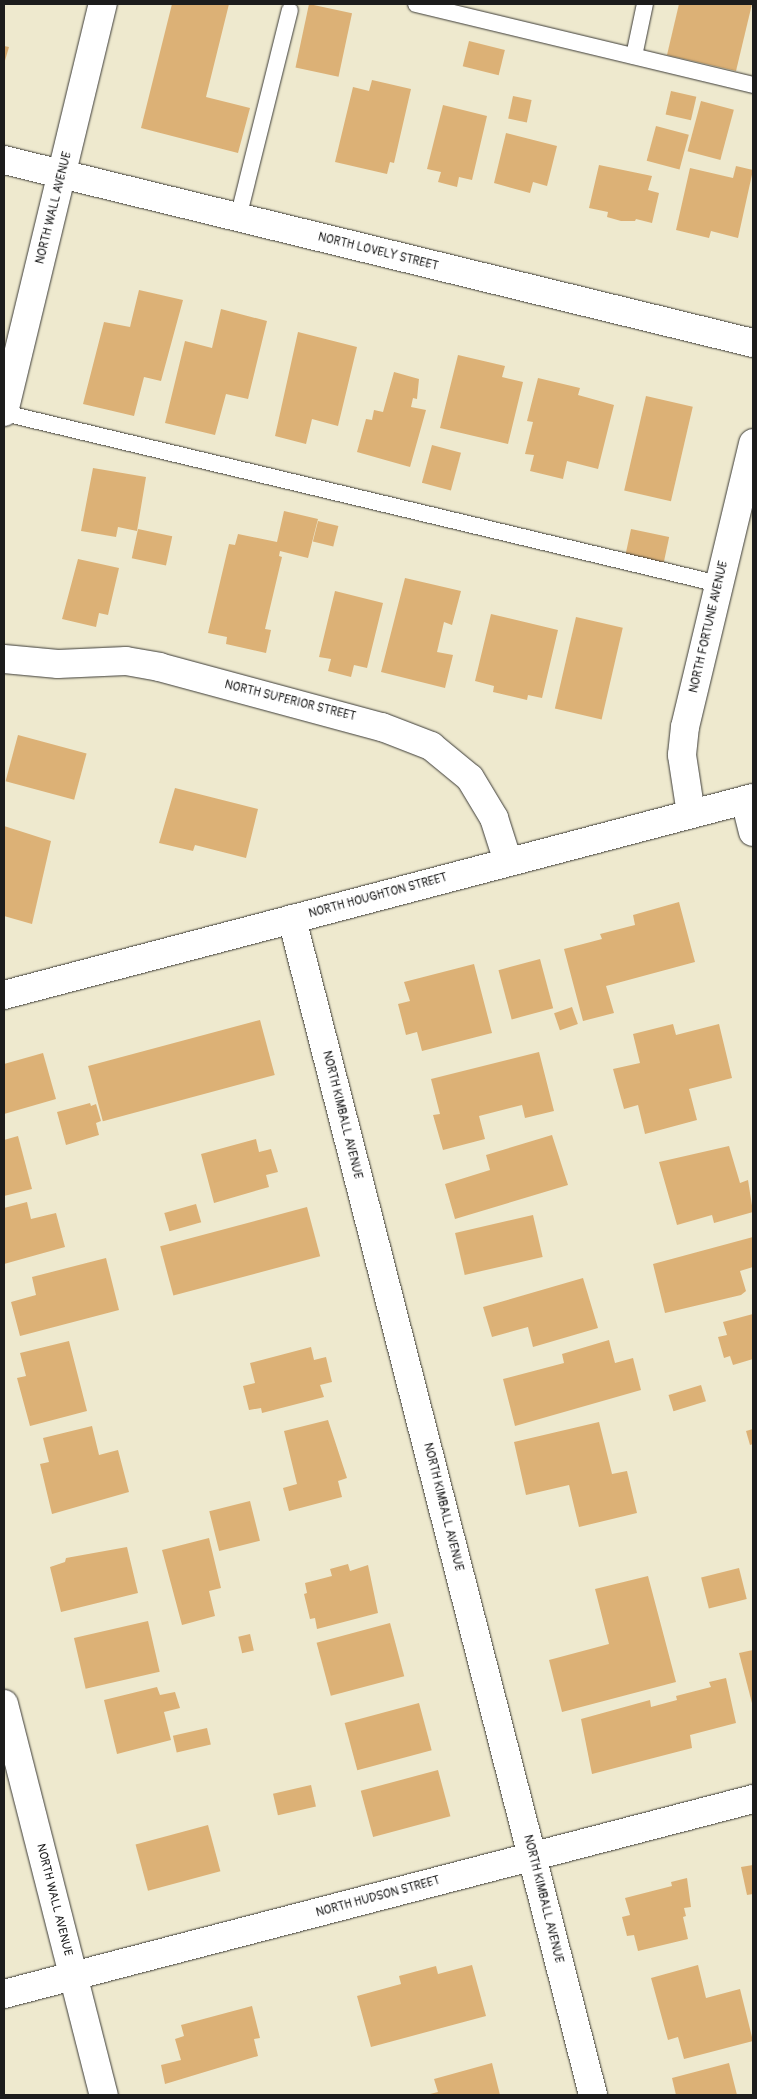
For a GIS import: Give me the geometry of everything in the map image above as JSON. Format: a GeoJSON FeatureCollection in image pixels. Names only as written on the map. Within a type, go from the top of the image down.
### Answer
{"type":"FeatureCollection","features":[{"type":"Feature","properties":{"kind":"street","name":"NORTH WALL AVENUE"},"geometry":{"type":"LineString","coordinates":[[4,412],[103,4]]}},
{"type":"Feature","properties":{"kind":"street","name":"NORTH LOVELY STREET"},"geometry":{"type":"LineString","coordinates":[[4,160],[753,343]]}},
{"type":"Feature","properties":{"kind":"street","name":"NORTH FORTUNE AVENUE"},"geometry":{"type":"LineString","coordinates":[[692,814],[682,755],[685,727],[753,443]]}},
{"type":"Feature","properties":{"kind":"street","name":"NORTH SUPERIOR STREET"},"geometry":{"type":"LineString","coordinates":[[4,659],[58,664],[126,662],[159,667],[382,727],[431,746],[470,778],[494,818],[508,862]]}},
{"type":"Feature","properties":{"kind":"street","name":"NORTH HOUGHTON STREET"},"geometry":{"type":"LineString","coordinates":[[4,995],[749,799]]}},
{"type":"Feature","properties":{"kind":"street"},"geometry":{"type":"LineString","coordinates":[[749,799],[753,832]]}},
{"type":"Feature","properties":{"kind":"street","name":"NORTH KIMBALL AVENUE"},"geometry":{"type":"LineString","coordinates":[[292,919],[593,2095]]}},
{"type":"Feature","properties":{"kind":"street","name":"NORTH WALL AVENUE"},"geometry":{"type":"LineString","coordinates":[[4,1704],[104,2095]]}},
{"type":"Feature","properties":{"kind":"street","name":"NORTH HUDSON STREET"},"geometry":{"type":"LineString","coordinates":[[4,1994],[753,1800]]}},
{"type":"Feature","properties":{"kind":"lane"},"geometry":{"type":"LineString","coordinates":[[416,4],[753,85]]}},
{"type":"Feature","properties":{"kind":"lane"},"geometry":{"type":"LineString","coordinates":[[634,56],[645,4]]}},
{"type":"Feature","properties":{"kind":"lane"},"geometry":{"type":"LineString","coordinates":[[238,218],[290,10]]}},
{"type":"Feature","properties":{"kind":"lane"},"geometry":{"type":"LineString","coordinates":[[4,412],[719,584]]}},
{"type":"Feature","properties":{"kind":"building"},"geometry":{"type":"Polygon","coordinates":[[[172,4],[229,4],[206,97],[250,108],[238,153],[141,128],[172,4]]]}},
{"type":"Feature","properties":{"kind":"building"},"geometry":{"type":"Polygon","coordinates":[[[309,4],[352,13],[339,77],[295,68],[309,4]]]}},
{"type":"Feature","properties":{"kind":"building"},"geometry":{"type":"Polygon","coordinates":[[[679,4],[752,4],[736,71],[667,55],[679,4]]]}},
{"type":"Feature","properties":{"kind":"building"},"geometry":{"type":"Polygon","coordinates":[[[469,41],[505,50],[499,75],[463,66],[469,41]]]}},
{"type":"Feature","properties":{"kind":"building"},"geometry":{"type":"Polygon","coordinates":[[[4,46],[9,47],[4,64],[4,46]]]}},
{"type":"Feature","properties":{"kind":"building"},"geometry":{"type":"Polygon","coordinates":[[[372,80],[411,89],[394,163],[390,162],[387,174],[335,162],[353,87],[369,91],[372,80]]]}},
{"type":"Feature","properties":{"kind":"building"},"geometry":{"type":"Polygon","coordinates":[[[671,91],[696,97],[691,120],[666,114],[671,91]]]}},
{"type":"Feature","properties":{"kind":"building"},"geometry":{"type":"Polygon","coordinates":[[[513,96],[532,100],[527,122],[508,118],[513,96]]]}},
{"type":"Feature","properties":{"kind":"building"},"geometry":{"type":"Polygon","coordinates":[[[701,101],[734,110],[720,160],[688,151],[701,101]]]}},
{"type":"Feature","properties":{"kind":"building"},"geometry":{"type":"Polygon","coordinates":[[[443,105],[487,116],[472,180],[459,177],[457,187],[438,182],[441,172],[427,169],[443,105]]]}},
{"type":"Feature","properties":{"kind":"building"},"geometry":{"type":"Polygon","coordinates":[[[656,126],[689,135],[680,170],[647,161],[656,126]]]}},
{"type":"Feature","properties":{"kind":"building"},"geometry":{"type":"Polygon","coordinates":[[[506,133],[557,146],[547,186],[533,182],[530,193],[494,183],[506,133]]]}},
{"type":"Feature","properties":{"kind":"building"},"geometry":{"type":"Polygon","coordinates":[[[599,165],[652,176],[648,190],[659,193],[652,223],[636,219],[635,221],[621,221],[607,217],[608,212],[589,208],[599,165]]]}},
{"type":"Feature","properties":{"kind":"building"},"geometry":{"type":"Polygon","coordinates":[[[736,166],[753,170],[738,238],[711,231],[709,238],[676,230],[690,168],[733,178],[736,166]]]}},
{"type":"Feature","properties":{"kind":"building"},"geometry":{"type":"Polygon","coordinates":[[[139,290],[183,300],[161,381],[144,377],[134,416],[83,404],[104,322],[130,327],[139,290]]]}},
{"type":"Feature","properties":{"kind":"building"},"geometry":{"type":"Polygon","coordinates":[[[221,309],[267,321],[248,399],[226,394],[215,435],[165,423],[185,341],[212,348],[221,309]]]}},
{"type":"Feature","properties":{"kind":"building"},"geometry":{"type":"Polygon","coordinates":[[[298,332],[357,347],[338,426],[312,419],[306,444],[275,436],[298,332]]]}},
{"type":"Feature","properties":{"kind":"building"},"geometry":{"type":"Polygon","coordinates":[[[458,355],[505,366],[502,377],[523,382],[508,444],[440,428],[458,355]]]}},
{"type":"Feature","properties":{"kind":"building"},"geometry":{"type":"Polygon","coordinates":[[[394,372],[419,379],[417,399],[413,398],[411,407],[426,410],[410,467],[357,452],[366,419],[372,420],[374,410],[383,412],[394,372]]]}},
{"type":"Feature","properties":{"kind":"building"},"geometry":{"type":"Polygon","coordinates":[[[538,378],[580,388],[578,395],[614,405],[598,469],[567,461],[563,479],[530,471],[534,455],[525,454],[533,422],[527,421],[538,378]]]}},
{"type":"Feature","properties":{"kind":"building"},"geometry":{"type":"Polygon","coordinates":[[[646,396],[693,407],[671,501],[624,491],[646,396]]]}},
{"type":"Feature","properties":{"kind":"building"},"geometry":{"type":"Polygon","coordinates":[[[432,445],[461,453],[451,490],[422,483],[432,445]]]}},
{"type":"Feature","properties":{"kind":"building"},"geometry":{"type":"Polygon","coordinates":[[[93,468],[146,477],[137,531],[118,527],[116,537],[81,531],[93,468]]]}},
{"type":"Feature","properties":{"kind":"building"},"geometry":{"type":"Polygon","coordinates":[[[284,511],[318,519],[308,558],[280,551],[279,556],[282,557],[265,629],[271,630],[266,653],[226,644],[227,637],[208,633],[229,544],[235,545],[238,534],[277,542],[284,511]]]}},
{"type":"Feature","properties":{"kind":"building"},"geometry":{"type":"Polygon","coordinates":[[[318,521],[338,526],[333,546],[313,541],[318,521]]]}},
{"type":"Feature","properties":{"kind":"building"},"geometry":{"type":"Polygon","coordinates":[[[138,529],[172,536],[166,566],[132,558],[138,529]]]}},
{"type":"Feature","properties":{"kind":"building"},"geometry":{"type":"Polygon","coordinates":[[[631,529],[669,537],[663,565],[625,557],[631,529]]]}},
{"type":"Feature","properties":{"kind":"building"},"geometry":{"type":"Polygon","coordinates":[[[78,559],[119,568],[108,615],[99,613],[96,627],[62,619],[78,559]]]}},
{"type":"Feature","properties":{"kind":"building"},"geometry":{"type":"Polygon","coordinates":[[[405,578],[461,591],[452,625],[444,622],[437,652],[453,655],[445,688],[381,672],[405,578]]]}},
{"type":"Feature","properties":{"kind":"building"},"geometry":{"type":"Polygon","coordinates":[[[335,591],[383,603],[367,668],[354,665],[351,677],[328,671],[331,659],[319,657],[335,591]]]}},
{"type":"Feature","properties":{"kind":"building"},"geometry":{"type":"Polygon","coordinates":[[[491,614],[558,630],[542,698],[528,695],[527,700],[493,692],[494,686],[475,681],[491,614]]]}},
{"type":"Feature","properties":{"kind":"building"},"geometry":{"type":"Polygon","coordinates":[[[576,617],[623,628],[602,719],[555,709],[576,617]]]}},
{"type":"Feature","properties":{"kind":"building"},"geometry":{"type":"Polygon","coordinates":[[[18,735],[87,753],[74,800],[6,781],[18,735]]]}},
{"type":"Feature","properties":{"kind":"building"},"geometry":{"type":"Polygon","coordinates":[[[175,788],[258,809],[246,858],[195,845],[193,851],[159,843],[175,788]]]}},
{"type":"Feature","properties":{"kind":"building"},"geometry":{"type":"Polygon","coordinates":[[[4,826],[51,841],[32,924],[4,916],[4,826]]]}},
{"type":"Feature","properties":{"kind":"building"},"geometry":{"type":"Polygon","coordinates":[[[679,902],[695,962],[606,986],[614,1013],[583,1021],[564,949],[602,939],[600,934],[635,925],[633,915],[679,902]]]}},
{"type":"Feature","properties":{"kind":"building"},"geometry":{"type":"Polygon","coordinates":[[[540,959],[553,1008],[512,1019],[498,970],[540,959]]]}},
{"type":"Feature","properties":{"kind":"building"},"geometry":{"type":"Polygon","coordinates":[[[474,964],[492,1033],[422,1051],[417,1032],[406,1035],[398,1004],[410,1001],[404,982],[474,964]]]}},
{"type":"Feature","properties":{"kind":"building"},"geometry":{"type":"Polygon","coordinates":[[[572,1007],[578,1024],[560,1030],[554,1013],[572,1007]]]}},
{"type":"Feature","properties":{"kind":"building"},"geometry":{"type":"Polygon","coordinates":[[[260,1020],[275,1075],[103,1121],[88,1066],[260,1020]]]}},
{"type":"Feature","properties":{"kind":"building"},"geometry":{"type":"Polygon","coordinates":[[[673,1024],[676,1035],[719,1024],[732,1078],[689,1089],[697,1120],[645,1134],[638,1105],[624,1109],[613,1069],[640,1063],[633,1034],[673,1024]]]}},
{"type":"Feature","properties":{"kind":"building"},"geometry":{"type":"Polygon","coordinates":[[[539,1052],[554,1111],[525,1118],[522,1105],[479,1116],[485,1139],[443,1150],[433,1115],[440,1114],[431,1079],[539,1052]]]}},
{"type":"Feature","properties":{"kind":"building"},"geometry":{"type":"Polygon","coordinates":[[[43,1053],[56,1099],[4,1114],[4,1064],[43,1053]]]}},
{"type":"Feature","properties":{"kind":"building"},"geometry":{"type":"Polygon","coordinates":[[[90,1103],[91,1106],[96,1104],[101,1121],[96,1123],[99,1135],[66,1145],[57,1112],[90,1103]]]}},
{"type":"Feature","properties":{"kind":"building"},"geometry":{"type":"Polygon","coordinates":[[[552,1135],[568,1185],[455,1219],[445,1184],[490,1170],[486,1155],[552,1135]]]}},
{"type":"Feature","properties":{"kind":"building"},"geometry":{"type":"Polygon","coordinates":[[[18,1136],[32,1189],[4,1196],[4,1140],[18,1136]]]}},
{"type":"Feature","properties":{"kind":"building"},"geometry":{"type":"Polygon","coordinates":[[[256,1139],[259,1152],[271,1149],[278,1172],[266,1175],[269,1187],[214,1203],[201,1154],[256,1139]]]}},
{"type":"Feature","properties":{"kind":"building"},"geometry":{"type":"Polygon","coordinates":[[[729,1146],[740,1183],[748,1180],[753,1212],[714,1223],[712,1215],[677,1225],[659,1162],[729,1146]]]}},
{"type":"Feature","properties":{"kind":"building"},"geometry":{"type":"Polygon","coordinates":[[[27,1202],[31,1219],[56,1213],[65,1247],[4,1264],[4,1208],[27,1202]]]}},
{"type":"Feature","properties":{"kind":"building"},"geometry":{"type":"Polygon","coordinates":[[[196,1204],[201,1222],[170,1231],[164,1213],[196,1204]]]}},
{"type":"Feature","properties":{"kind":"building"},"geometry":{"type":"Polygon","coordinates":[[[307,1207],[320,1256],[173,1296],[160,1246],[307,1207]]]}},
{"type":"Feature","properties":{"kind":"building"},"geometry":{"type":"Polygon","coordinates":[[[533,1215],[543,1257],[465,1275],[455,1233],[533,1215]]]}},
{"type":"Feature","properties":{"kind":"building"},"geometry":{"type":"Polygon","coordinates":[[[753,1237],[753,1267],[740,1271],[746,1291],[741,1295],[665,1313],[653,1264],[753,1237]]]}},
{"type":"Feature","properties":{"kind":"building"},"geometry":{"type":"Polygon","coordinates":[[[106,1258],[119,1310],[20,1336],[11,1302],[36,1295],[32,1277],[106,1258]]]}},
{"type":"Feature","properties":{"kind":"building"},"geometry":{"type":"Polygon","coordinates":[[[583,1278],[598,1328],[533,1347],[528,1327],[492,1337],[483,1307],[583,1278]]]}},
{"type":"Feature","properties":{"kind":"building"},"geometry":{"type":"Polygon","coordinates":[[[753,1314],[753,1359],[733,1365],[730,1356],[724,1358],[718,1337],[727,1335],[723,1322],[753,1314]]]}},
{"type":"Feature","properties":{"kind":"building"},"geometry":{"type":"Polygon","coordinates":[[[609,1340],[615,1363],[633,1358],[641,1390],[515,1426],[503,1379],[564,1363],[562,1354],[609,1340]]]}},
{"type":"Feature","properties":{"kind":"building"},"geometry":{"type":"Polygon","coordinates":[[[69,1341],[87,1411],[30,1426],[17,1378],[26,1376],[20,1353],[69,1341]]]}},
{"type":"Feature","properties":{"kind":"building"},"geometry":{"type":"Polygon","coordinates":[[[311,1347],[314,1360],[326,1357],[332,1382],[320,1385],[324,1397],[262,1413],[261,1408],[249,1410],[243,1386],[255,1383],[250,1363],[311,1347]]]}},
{"type":"Feature","properties":{"kind":"building"},"geometry":{"type":"Polygon","coordinates":[[[701,1385],[706,1401],[673,1411],[668,1395],[701,1385]]]}},
{"type":"Feature","properties":{"kind":"building"},"geometry":{"type":"Polygon","coordinates":[[[328,1420],[347,1478],[338,1481],[342,1497],[289,1511],[283,1488],[297,1484],[284,1431],[328,1420]]]}},
{"type":"Feature","properties":{"kind":"building"},"geometry":{"type":"Polygon","coordinates":[[[599,1422],[612,1474],[627,1471],[637,1513],[579,1527],[569,1485],[526,1495],[514,1442],[599,1422]]]}},
{"type":"Feature","properties":{"kind":"building"},"geometry":{"type":"Polygon","coordinates":[[[92,1426],[99,1455],[118,1450],[129,1492],[52,1514],[40,1464],[49,1462],[43,1438],[92,1426]]]}},
{"type":"Feature","properties":{"kind":"building"},"geometry":{"type":"Polygon","coordinates":[[[753,1429],[753,1444],[750,1445],[746,1431],[753,1429]]]}},
{"type":"Feature","properties":{"kind":"building"},"geometry":{"type":"Polygon","coordinates":[[[250,1501],[260,1541],[219,1551],[209,1511],[250,1501]]]}},
{"type":"Feature","properties":{"kind":"building"},"geometry":{"type":"Polygon","coordinates":[[[209,1538],[221,1588],[209,1591],[215,1616],[182,1625],[162,1550],[209,1538]]]}},
{"type":"Feature","properties":{"kind":"building"},"geometry":{"type":"Polygon","coordinates":[[[127,1547],[138,1593],[61,1612],[50,1567],[65,1562],[66,1558],[127,1547]]]}},
{"type":"Feature","properties":{"kind":"building"},"geometry":{"type":"Polygon","coordinates":[[[348,1564],[350,1571],[368,1565],[378,1613],[317,1629],[315,1618],[310,1619],[304,1594],[307,1593],[305,1583],[332,1576],[330,1569],[348,1564]]]}},
{"type":"Feature","properties":{"kind":"building"},"geometry":{"type":"Polygon","coordinates":[[[739,1568],[747,1599],[709,1608],[701,1577],[739,1568]]]}},
{"type":"Feature","properties":{"kind":"building"},"geometry":{"type":"Polygon","coordinates":[[[648,1576],[676,1682],[562,1712],[549,1660],[609,1644],[595,1589],[648,1576]]]}},
{"type":"Feature","properties":{"kind":"building"},"geometry":{"type":"Polygon","coordinates":[[[148,1621],[160,1672],[86,1689],[74,1638],[148,1621]]]}},
{"type":"Feature","properties":{"kind":"building"},"geometry":{"type":"Polygon","coordinates":[[[390,1623],[404,1676],[331,1696],[317,1643],[390,1623]]]}},
{"type":"Feature","properties":{"kind":"building"},"geometry":{"type":"Polygon","coordinates":[[[250,1634],[254,1651],[242,1653],[238,1637],[250,1634]]]}},
{"type":"Feature","properties":{"kind":"building"},"geometry":{"type":"Polygon","coordinates":[[[753,1650],[753,1707],[739,1653],[753,1650]]]}},
{"type":"Feature","properties":{"kind":"building"},"geometry":{"type":"Polygon","coordinates":[[[726,1678],[736,1723],[690,1735],[692,1748],[592,1774],[581,1719],[650,1700],[651,1707],[677,1700],[676,1696],[711,1687],[709,1682],[726,1678]]]}},
{"type":"Feature","properties":{"kind":"building"},"geometry":{"type":"Polygon","coordinates":[[[157,1687],[160,1695],[175,1692],[180,1708],[164,1712],[171,1740],[117,1754],[104,1700],[157,1687]]]}},
{"type":"Feature","properties":{"kind":"building"},"geometry":{"type":"Polygon","coordinates":[[[419,1703],[432,1750],[357,1770],[345,1723],[419,1703]]]}},
{"type":"Feature","properties":{"kind":"building"},"geometry":{"type":"Polygon","coordinates":[[[207,1728],[211,1745],[177,1752],[173,1736],[207,1728]]]}},
{"type":"Feature","properties":{"kind":"building"},"geometry":{"type":"Polygon","coordinates":[[[438,1770],[450,1816],[373,1837],[361,1791],[438,1770]]]}},
{"type":"Feature","properties":{"kind":"building"},"geometry":{"type":"Polygon","coordinates":[[[311,1785],[316,1806],[278,1815],[273,1794],[311,1785]]]}},
{"type":"Feature","properties":{"kind":"building"},"geometry":{"type":"Polygon","coordinates":[[[208,1825],[220,1871],[148,1891],[136,1844],[208,1825]]]}},
{"type":"Feature","properties":{"kind":"building"},"geometry":{"type":"Polygon","coordinates":[[[753,1865],[753,1894],[747,1895],[741,1867],[753,1865]]]}},
{"type":"Feature","properties":{"kind":"building"},"geometry":{"type":"Polygon","coordinates":[[[687,1878],[691,1907],[684,1908],[686,1916],[683,1917],[688,1939],[638,1951],[634,1935],[627,1936],[622,1917],[630,1915],[625,1898],[672,1886],[671,1882],[687,1878]]]}},
{"type":"Feature","properties":{"kind":"building"},"geometry":{"type":"Polygon","coordinates":[[[472,1965],[486,2016],[371,2047],[357,1996],[401,1984],[399,1976],[436,1966],[438,1974],[472,1965]]]}},
{"type":"Feature","properties":{"kind":"building"},"geometry":{"type":"Polygon","coordinates":[[[698,1965],[706,1998],[740,1989],[753,2041],[684,2059],[678,2037],[668,2040],[651,1978],[698,1965]]]}},
{"type":"Feature","properties":{"kind":"building"},"geometry":{"type":"Polygon","coordinates":[[[252,2006],[260,2038],[254,2039],[258,2056],[165,2084],[161,2065],[181,2060],[175,2039],[184,2036],[181,2025],[252,2006]]]}},
{"type":"Feature","properties":{"kind":"building"},"geometry":{"type":"Polygon","coordinates":[[[492,2063],[500,2095],[426,2095],[438,2092],[434,2079],[492,2063]]]}},
{"type":"Feature","properties":{"kind":"building"},"geometry":{"type":"Polygon","coordinates":[[[729,2063],[737,2095],[676,2095],[672,2078],[729,2063]]]}}]}
